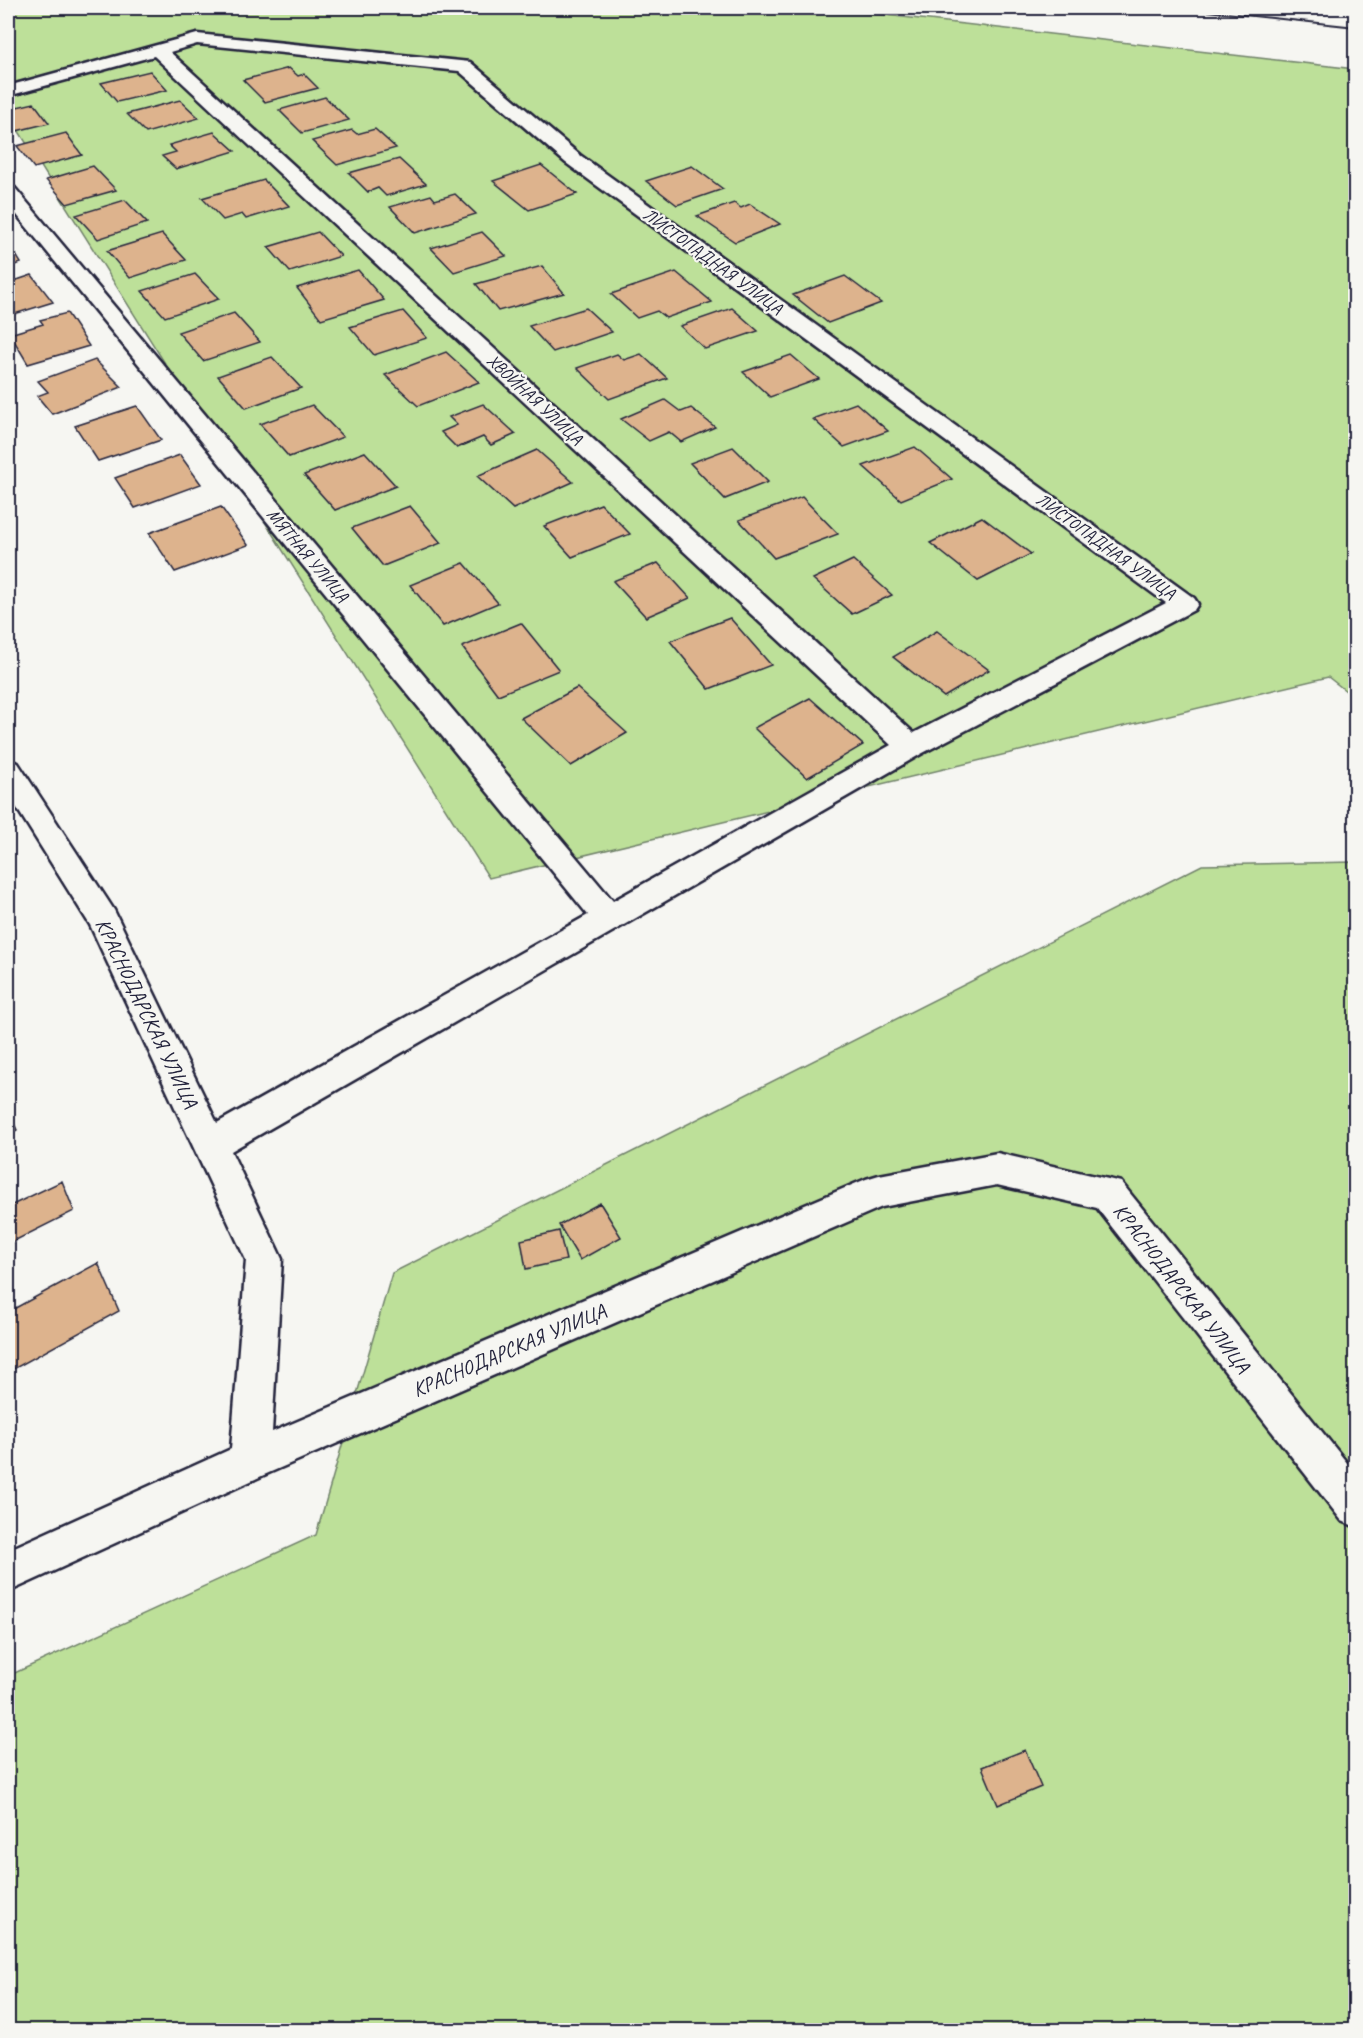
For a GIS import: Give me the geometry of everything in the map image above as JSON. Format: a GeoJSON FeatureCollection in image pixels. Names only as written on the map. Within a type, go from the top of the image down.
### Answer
{"type":"FeatureCollection","features":[{"type":"Feature","properties":{"kind":"street","name":"ЛИСТОПАДНАЯ УЛИЦА"},"geometry":{"type":"LineString","coordinates":[[158,50],[197,39],[464,66],[573,159],[1185,604],[911,747]]}},
{"type":"Feature","properties":{"kind":"street"},"geometry":{"type":"LineString","coordinates":[[8,91],[158,50]]}},
{"type":"Feature","properties":{"kind":"street","name":"ХВОЙНАЯ УЛИЦА"},"geometry":{"type":"LineString","coordinates":[[158,50],[911,747]]}},
{"type":"Feature","properties":{"kind":"street","name":"МЯТНАЯ УЛИЦА"},"geometry":{"type":"LineString","coordinates":[[8,192],[609,918]]}},
{"type":"Feature","properties":{"kind":"street"},"geometry":{"type":"LineString","coordinates":[[210,1145],[911,747]]}},
{"type":"Feature","properties":{"kind":"street","name":"КРАСНОДАРСКАЯ УЛИЦА"},"geometry":{"type":"LineString","coordinates":[[8,771],[103,919],[264,1258],[250,1461],[879,1191],[997,1168],[1108,1194],[1356,1508]]}},
{"type":"Feature","properties":{"kind":"street"},"geometry":{"type":"LineString","coordinates":[[8,1571],[250,1461]]}},
{"type":"Feature","properties":{"kind":"green space"},"geometry":{"type":"Polygon","coordinates":[[[8,8],[824,8],[1355,69],[1355,698],[1328,677],[489,878],[8,114],[8,8]]]}},
{"type":"Feature","properties":{"kind":"green space"},"geometry":{"type":"Polygon","coordinates":[[[1355,862],[1355,2030],[8,2030],[8,1676],[316,1535],[392,1273],[1202,865],[1355,862]]]}},
{"type":"Feature","properties":{"kind":"building"},"geometry":{"type":"Polygon","coordinates":[[[289,68],[298,76],[304,74],[318,88],[265,102],[243,80],[289,68]]]}},
{"type":"Feature","properties":{"kind":"building"},"geometry":{"type":"Polygon","coordinates":[[[150,71],[167,90],[117,102],[101,83],[150,71]]]}},
{"type":"Feature","properties":{"kind":"building"},"geometry":{"type":"Polygon","coordinates":[[[325,97],[349,120],[302,133],[279,110],[325,97]]]}},
{"type":"Feature","properties":{"kind":"building"},"geometry":{"type":"Polygon","coordinates":[[[180,100],[199,118],[146,133],[127,114],[180,100]]]}},
{"type":"Feature","properties":{"kind":"building"},"geometry":{"type":"Polygon","coordinates":[[[34,103],[49,123],[8,133],[8,109],[34,103]]]}},
{"type":"Feature","properties":{"kind":"building"},"geometry":{"type":"Polygon","coordinates":[[[375,129],[396,148],[337,165],[312,141],[352,130],[357,134],[375,129]]]}},
{"type":"Feature","properties":{"kind":"building"},"geometry":{"type":"Polygon","coordinates":[[[214,132],[235,151],[176,169],[162,156],[176,152],[169,145],[214,132]]]}},
{"type":"Feature","properties":{"kind":"building"},"geometry":{"type":"Polygon","coordinates":[[[66,133],[82,155],[34,168],[17,146],[66,133]]]}},
{"type":"Feature","properties":{"kind":"building"},"geometry":{"type":"Polygon","coordinates":[[[399,159],[426,184],[386,196],[378,188],[368,192],[349,173],[399,159]]]}},
{"type":"Feature","properties":{"kind":"building"},"geometry":{"type":"Polygon","coordinates":[[[541,165],[577,194],[529,210],[493,181],[541,165]]]}},
{"type":"Feature","properties":{"kind":"building"},"geometry":{"type":"Polygon","coordinates":[[[93,166],[116,190],[67,204],[46,180],[93,166]]]}},
{"type":"Feature","properties":{"kind":"building"},"geometry":{"type":"Polygon","coordinates":[[[692,166],[723,189],[677,205],[646,181],[692,166]]]}},
{"type":"Feature","properties":{"kind":"building"},"geometry":{"type":"Polygon","coordinates":[[[264,180],[289,206],[246,219],[242,214],[223,220],[202,198],[264,180]]]}},
{"type":"Feature","properties":{"kind":"building"},"geometry":{"type":"Polygon","coordinates":[[[455,194],[476,214],[415,233],[390,207],[431,195],[435,200],[455,194]]]}},
{"type":"Feature","properties":{"kind":"building"},"geometry":{"type":"Polygon","coordinates":[[[125,200],[147,223],[98,239],[76,215],[125,200]]]}},
{"type":"Feature","properties":{"kind":"building"},"geometry":{"type":"Polygon","coordinates":[[[734,203],[741,208],[750,204],[780,224],[735,242],[697,216],[734,203]]]}},
{"type":"Feature","properties":{"kind":"building"},"geometry":{"type":"Polygon","coordinates":[[[318,232],[341,256],[290,272],[268,247],[318,232]]]}},
{"type":"Feature","properties":{"kind":"building"},"geometry":{"type":"Polygon","coordinates":[[[482,232],[506,256],[454,272],[431,248],[482,232]]]}},
{"type":"Feature","properties":{"kind":"building"},"geometry":{"type":"Polygon","coordinates":[[[162,234],[186,260],[130,278],[107,251],[162,234]]]}},
{"type":"Feature","properties":{"kind":"building"},"geometry":{"type":"Polygon","coordinates":[[[8,242],[21,263],[8,267],[8,242]]]}},
{"type":"Feature","properties":{"kind":"building"},"geometry":{"type":"Polygon","coordinates":[[[542,266],[564,293],[498,311],[476,284],[542,266]]]}},
{"type":"Feature","properties":{"kind":"building"},"geometry":{"type":"Polygon","coordinates":[[[358,270],[384,300],[321,319],[297,288],[358,270]]]}},
{"type":"Feature","properties":{"kind":"building"},"geometry":{"type":"Polygon","coordinates":[[[676,272],[712,302],[666,318],[657,311],[637,318],[611,294],[676,272]]]}},
{"type":"Feature","properties":{"kind":"building"},"geometry":{"type":"Polygon","coordinates":[[[195,274],[219,299],[165,317],[142,291],[195,274]]]}},
{"type":"Feature","properties":{"kind":"building"},"geometry":{"type":"Polygon","coordinates":[[[32,275],[53,302],[8,316],[8,283],[32,275]]]}},
{"type":"Feature","properties":{"kind":"building"},"geometry":{"type":"Polygon","coordinates":[[[845,276],[881,303],[828,323],[793,295],[845,276]]]}},
{"type":"Feature","properties":{"kind":"building"},"geometry":{"type":"Polygon","coordinates":[[[586,308],[612,332],[553,352],[529,326],[586,308]]]}},
{"type":"Feature","properties":{"kind":"building"},"geometry":{"type":"Polygon","coordinates":[[[732,308],[758,331],[705,349],[680,326],[732,308]]]}},
{"type":"Feature","properties":{"kind":"building"},"geometry":{"type":"Polygon","coordinates":[[[403,311],[427,338],[374,355],[350,327],[403,311]]]}},
{"type":"Feature","properties":{"kind":"building"},"geometry":{"type":"Polygon","coordinates":[[[67,313],[89,346],[28,364],[10,334],[43,324],[40,320],[67,313]]]}},
{"type":"Feature","properties":{"kind":"building"},"geometry":{"type":"Polygon","coordinates":[[[234,313],[260,342],[203,361],[178,332],[234,313]]]}},
{"type":"Feature","properties":{"kind":"building"},"geometry":{"type":"Polygon","coordinates":[[[446,352],[479,382],[418,406],[385,375],[446,352]]]}},
{"type":"Feature","properties":{"kind":"building"},"geometry":{"type":"Polygon","coordinates":[[[617,354],[624,360],[641,354],[667,378],[609,399],[577,368],[617,354]]]}},
{"type":"Feature","properties":{"kind":"building"},"geometry":{"type":"Polygon","coordinates":[[[791,355],[819,379],[770,397],[743,372],[791,355]]]}},
{"type":"Feature","properties":{"kind":"building"},"geometry":{"type":"Polygon","coordinates":[[[272,357],[301,388],[246,408],[218,376],[272,357]]]}},
{"type":"Feature","properties":{"kind":"building"},"geometry":{"type":"Polygon","coordinates":[[[95,360],[122,387],[52,414],[37,396],[48,392],[38,381],[95,360]]]}},
{"type":"Feature","properties":{"kind":"building"},"geometry":{"type":"Polygon","coordinates":[[[665,400],[681,412],[691,408],[715,427],[681,442],[669,432],[649,441],[621,419],[665,400]]]}},
{"type":"Feature","properties":{"kind":"building"},"geometry":{"type":"Polygon","coordinates":[[[856,403],[888,431],[844,447],[813,419],[856,403]]]}},
{"type":"Feature","properties":{"kind":"building"},"geometry":{"type":"Polygon","coordinates":[[[483,404],[516,434],[491,445],[483,437],[457,448],[441,432],[457,425],[449,417],[483,404]]]}},
{"type":"Feature","properties":{"kind":"building"},"geometry":{"type":"Polygon","coordinates":[[[312,405],[343,437],[289,457],[260,424],[312,405]]]}},
{"type":"Feature","properties":{"kind":"building"},"geometry":{"type":"Polygon","coordinates":[[[137,406],[161,440],[98,461],[75,426],[137,406]]]}},
{"type":"Feature","properties":{"kind":"building"},"geometry":{"type":"Polygon","coordinates":[[[733,447],[768,482],[725,499],[690,463],[733,447]]]}},
{"type":"Feature","properties":{"kind":"building"},"geometry":{"type":"Polygon","coordinates":[[[915,447],[952,479],[901,500],[863,466],[915,447]]]}},
{"type":"Feature","properties":{"kind":"building"},"geometry":{"type":"Polygon","coordinates":[[[537,450],[573,482],[513,509],[477,476],[537,450]]]}},
{"type":"Feature","properties":{"kind":"building"},"geometry":{"type":"Polygon","coordinates":[[[365,452],[396,486],[335,510],[304,475],[365,452]]]}},
{"type":"Feature","properties":{"kind":"building"},"geometry":{"type":"Polygon","coordinates":[[[180,455],[201,484],[135,508],[115,478],[180,455]]]}},
{"type":"Feature","properties":{"kind":"building"},"geometry":{"type":"Polygon","coordinates":[[[802,497],[838,534],[774,558],[739,520],[802,497]]]}},
{"type":"Feature","properties":{"kind":"building"},"geometry":{"type":"Polygon","coordinates":[[[601,504],[630,534],[572,557],[544,526],[601,504]]]}},
{"type":"Feature","properties":{"kind":"building"},"geometry":{"type":"Polygon","coordinates":[[[410,506],[441,543],[383,566],[352,528],[410,506]]]}},
{"type":"Feature","properties":{"kind":"building"},"geometry":{"type":"Polygon","coordinates":[[[221,507],[248,545],[175,572],[149,533],[221,507]]]}},
{"type":"Feature","properties":{"kind":"building"},"geometry":{"type":"Polygon","coordinates":[[[982,517],[1031,554],[978,581],[930,543],[982,517]]]}},
{"type":"Feature","properties":{"kind":"building"},"geometry":{"type":"Polygon","coordinates":[[[853,560],[892,595],[852,614],[813,579],[853,560]]]}},
{"type":"Feature","properties":{"kind":"building"},"geometry":{"type":"Polygon","coordinates":[[[464,563],[498,603],[443,626],[410,585],[464,563]]]}},
{"type":"Feature","properties":{"kind":"building"},"geometry":{"type":"Polygon","coordinates":[[[658,563],[690,598],[646,617],[613,581],[658,563]]]}},
{"type":"Feature","properties":{"kind":"building"},"geometry":{"type":"Polygon","coordinates":[[[730,618],[771,665],[709,689],[670,641],[730,618]]]}},
{"type":"Feature","properties":{"kind":"building"},"geometry":{"type":"Polygon","coordinates":[[[521,623],[559,670],[498,695],[462,647],[521,623]]]}},
{"type":"Feature","properties":{"kind":"building"},"geometry":{"type":"Polygon","coordinates":[[[937,631],[989,670],[944,697],[893,657],[937,631]]]}},
{"type":"Feature","properties":{"kind":"building"},"geometry":{"type":"Polygon","coordinates":[[[577,688],[627,733],[571,766],[521,718],[577,688]]]}},
{"type":"Feature","properties":{"kind":"building"},"geometry":{"type":"Polygon","coordinates":[[[810,698],[863,745],[807,778],[754,728],[810,698]]]}},
{"type":"Feature","properties":{"kind":"building"},"geometry":{"type":"Polygon","coordinates":[[[8,1111],[17,1130],[8,1135],[8,1111]]]}},
{"type":"Feature","properties":{"kind":"building"},"geometry":{"type":"Polygon","coordinates":[[[62,1181],[74,1211],[8,1244],[8,1207],[62,1181]]]}},
{"type":"Feature","properties":{"kind":"building"},"geometry":{"type":"Polygon","coordinates":[[[600,1203],[621,1237],[580,1260],[559,1225],[600,1203]]]}},
{"type":"Feature","properties":{"kind":"building"},"geometry":{"type":"Polygon","coordinates":[[[559,1231],[566,1260],[526,1269],[521,1240],[559,1231]]]}},
{"type":"Feature","properties":{"kind":"building"},"geometry":{"type":"Polygon","coordinates":[[[98,1263],[119,1311],[8,1372],[8,1312],[98,1263]]]}},
{"type":"Feature","properties":{"kind":"building"},"geometry":{"type":"Polygon","coordinates":[[[1025,1750],[1041,1787],[998,1805],[982,1767],[1025,1750]]]}},
{"type":"Feature","properties":{"kind":"railway"},"geometry":{"type":"LineString","coordinates":[[1179,8],[1356,27]]}}]}
